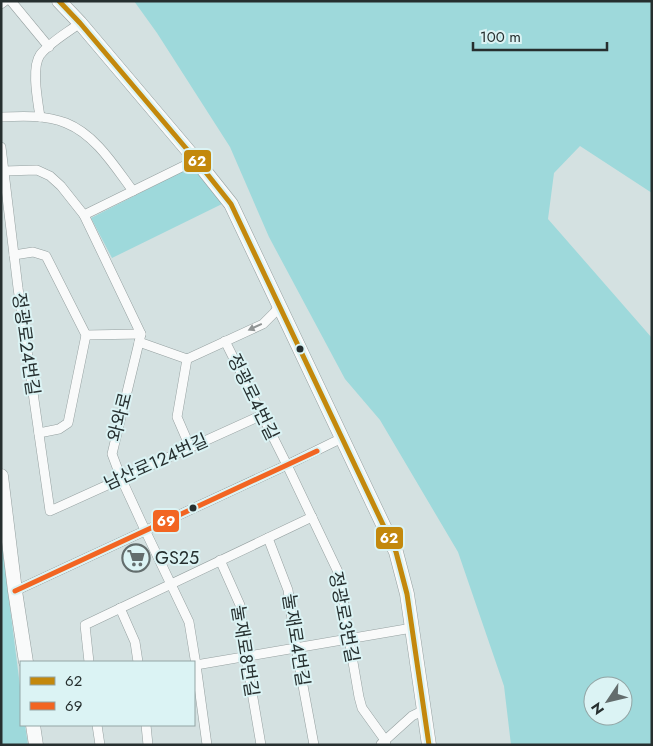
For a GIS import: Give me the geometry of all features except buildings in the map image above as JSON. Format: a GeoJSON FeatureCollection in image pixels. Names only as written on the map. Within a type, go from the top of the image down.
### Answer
{"type":"FeatureCollection","features":[{"type":"Feature","properties":{"kind":"main road"},"geometry":{"type":"LineString","coordinates":[[59,1],[80,23],[231,204],[396,552],[407,594],[429,745]]}},
{"type":"Feature","properties":{"kind":"main road"},"geometry":{"type":"LineString","coordinates":[[1,476],[26,661]]}},
{"type":"Feature","properties":{"kind":"main road"},"geometry":{"type":"LineString","coordinates":[[33,726],[36,745]]}},
{"type":"Feature","properties":{"kind":"street"},"geometry":{"type":"LineString","coordinates":[[1,4],[5,1]]}},
{"type":"Feature","properties":{"kind":"street"},"geometry":{"type":"LineString","coordinates":[[11,1],[49,47]]}},
{"type":"Feature","properties":{"kind":"street"},"geometry":{"type":"LineString","coordinates":[[40,117],[36,64],[39,57],[49,47],[80,23]]}},
{"type":"Feature","properties":{"kind":"street"},"geometry":{"type":"LineString","coordinates":[[1,117],[40,117],[66,123],[85,134],[104,154],[133,191]]}},
{"type":"Feature","properties":{"kind":"street","name":"정광로24번길"},"geometry":{"type":"LineString","coordinates":[[1,147],[14,255],[50,511]]}},
{"type":"Feature","properties":{"kind":"street"},"geometry":{"type":"LineString","coordinates":[[84,215],[196,160]]}},
{"type":"Feature","properties":{"kind":"street"},"geometry":{"type":"LineString","coordinates":[[4,171],[37,170],[50,176],[61,186],[84,215],[140,338]]}},
{"type":"Feature","properties":{"kind":"street"},"geometry":{"type":"LineString","coordinates":[[14,255],[33,252],[46,256],[86,336],[68,423],[59,429],[39,433]]}},
{"type":"Feature","properties":{"kind":"street"},"geometry":{"type":"LineString","coordinates":[[225,341],[263,324],[279,306]]}},
{"type":"Feature","properties":{"kind":"street"},"geometry":{"type":"LineString","coordinates":[[86,336],[140,338],[187,359],[177,416],[190,448]]}},
{"type":"Feature","properties":{"kind":"street","name":"와와로"},"geometry":{"type":"LineString","coordinates":[[140,338],[112,454],[145,530],[189,622],[207,745]]}},
{"type":"Feature","properties":{"kind":"street","name":"정광로4번길"},"geometry":{"type":"LineString","coordinates":[[187,359],[225,341],[287,465]]}},
{"type":"Feature","properties":{"kind":"street","name":"남산로124번길"},"geometry":{"type":"LineString","coordinates":[[50,511],[262,415]]}},
{"type":"Feature","properties":{"kind":"street"},"geometry":{"type":"LineString","coordinates":[[15,591],[342,438]]}},
{"type":"Feature","properties":{"kind":"street","name":"정광로3번길"},"geometry":{"type":"LineString","coordinates":[[287,465],[340,576],[359,697],[362,708],[383,743]]}},
{"type":"Feature","properties":{"kind":"street"},"geometry":{"type":"LineString","coordinates":[[89,661],[84,625],[312,517]]}},
{"type":"Feature","properties":{"kind":"street","name":"눌재로4번길"},"geometry":{"type":"LineString","coordinates":[[268,538],[288,590],[296,648],[314,745]]}},
{"type":"Feature","properties":{"kind":"street","name":"눌재로8번길"},"geometry":{"type":"LineString","coordinates":[[220,560],[240,605],[246,656],[261,745]]}},
{"type":"Feature","properties":{"kind":"street"},"geometry":{"type":"LineString","coordinates":[[120,608],[135,642],[138,661]]}},
{"type":"Feature","properties":{"kind":"street"},"geometry":{"type":"LineString","coordinates":[[196,665],[412,628]]}},
{"type":"Feature","properties":{"kind":"street"},"geometry":{"type":"LineString","coordinates":[[383,743],[412,716],[424,710]]}},
{"type":"Feature","properties":{"kind":"street"},"geometry":{"type":"LineString","coordinates":[[97,726],[100,745]]}},
{"type":"Feature","properties":{"kind":"street"},"geometry":{"type":"LineString","coordinates":[[146,726],[148,745]]}},
{"type":"Feature","properties":{"kind":"shaded area"},"geometry":{"type":"Polygon","coordinates":[[[134,1],[652,1],[652,193],[580,146],[554,173],[548,219],[652,338],[652,745],[511,745],[504,686],[458,552],[380,420],[345,379],[269,237],[230,147],[157,33],[134,1]]]}},
{"type":"Feature","properties":{"kind":"shaded area"},"geometry":{"type":"Polygon","coordinates":[[[193,166],[222,204],[112,258],[91,218],[193,166]]]}},
{"type":"Feature","properties":{"kind":"shaded area"},"geometry":{"type":"Polygon","coordinates":[[[1,537],[20,686],[20,726],[25,726],[28,745],[1,745],[1,537]]]}},
{"type":"Feature","properties":{"kind":"transit line","name":"62"},"geometry":{"type":"LineString","coordinates":[[59,1],[80,23],[231,204],[396,552],[407,594],[429,745]]}},
{"type":"Feature","properties":{"kind":"transit line","name":"69"},"geometry":{"type":"LineString","coordinates":[[15,591],[317,451]]}},
{"type":"Feature","properties":{"kind":"place","name":"GS25"},"geometry":{"type":"Point","coordinates":[136,558]}}]}
